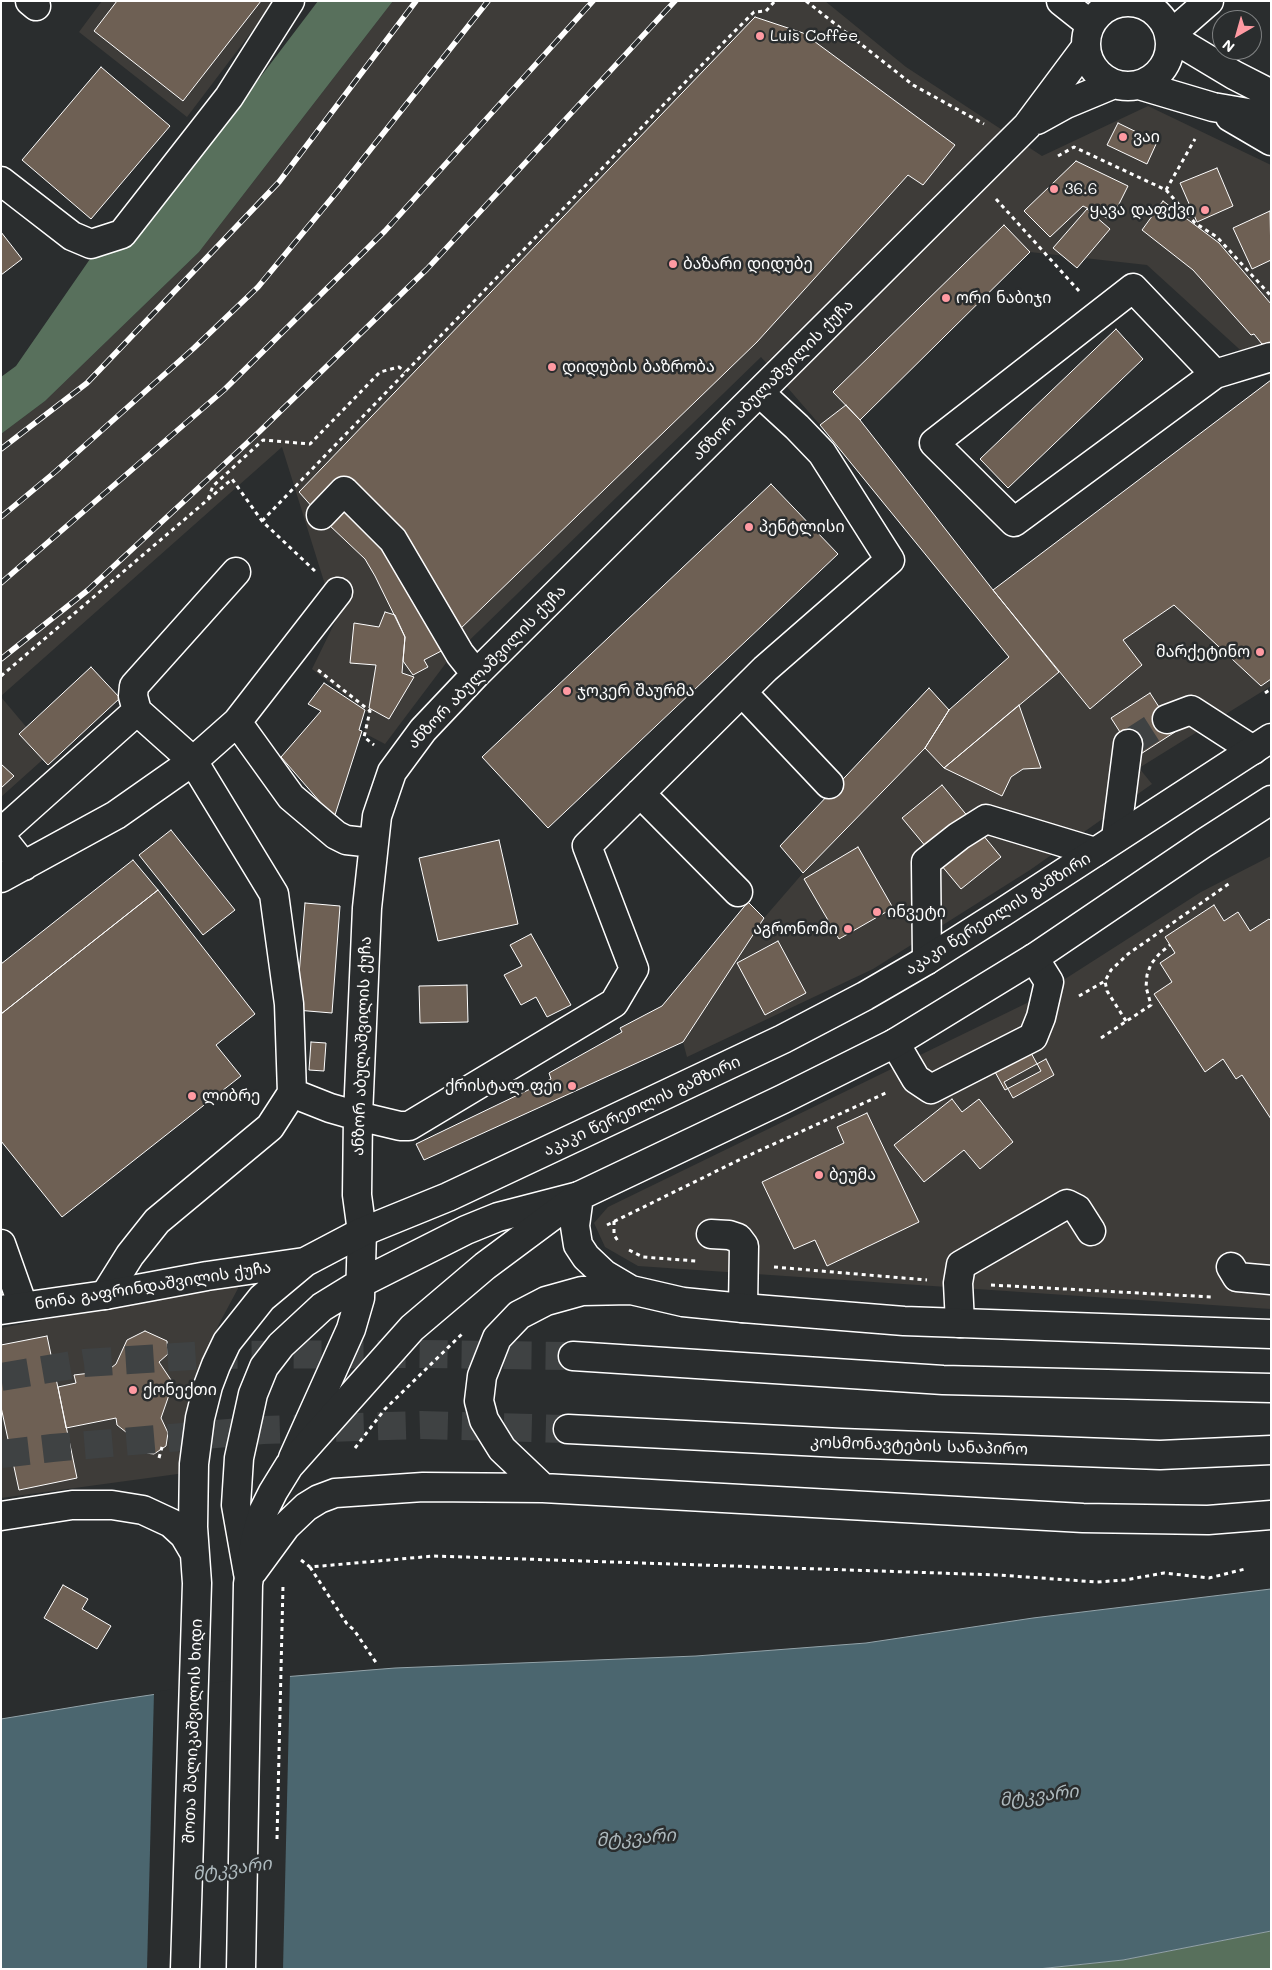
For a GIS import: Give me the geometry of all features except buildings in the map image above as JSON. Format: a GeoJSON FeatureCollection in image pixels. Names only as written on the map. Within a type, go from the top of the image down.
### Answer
{"type":"FeatureCollection","features":[{"type":"Feature","properties":{"kind":"main road"},"geometry":{"type":"LineString","coordinates":[[1,181],[72,236],[91,244],[122,234],[229,97],[290,1]]}},
{"type":"Feature","properties":{"kind":"main road"},"geometry":{"type":"LineString","coordinates":[[1060,1],[1088,36]]}},
{"type":"Feature","properties":{"kind":"main road"},"geometry":{"type":"LineString","coordinates":[[1169,36],[1209,1]]}},
{"type":"Feature","properties":{"kind":"main road"},"geometry":{"type":"LineString","coordinates":[[1127,85],[1153,78],[1164,67],[1170,52],[1169,36],[1163,20],[1150,8],[1134,2],[1117,3],[1101,11],[1088,36],[1090,63],[1100,76],[1127,85],[1213,107],[1271,118]]}},
{"type":"Feature","properties":{"kind":"main road","name":"ანზორ აბულაშვილის ქუჩა"},"geometry":{"type":"LineString","coordinates":[[289,1466],[351,1329],[360,1298],[362,1232],[357,1195],[358,1116],[367,908],[377,816],[392,772],[423,730],[476,674],[1027,126],[1088,36]]}},
{"type":"Feature","properties":{"kind":"main road"},"geometry":{"type":"LineString","coordinates":[[1169,36],[1234,75],[1271,94]]}},
{"type":"Feature","properties":{"kind":"main road","name":"ანზორ აბულაშვილის ქუჩა"},"geometry":{"type":"LineString","coordinates":[[1027,126],[1066,104],[1127,85]]}},
{"type":"Feature","properties":{"kind":"main road"},"geometry":{"type":"LineString","coordinates":[[1213,107],[1271,141]]}},
{"type":"Feature","properties":{"kind":"main road"},"geometry":{"type":"LineString","coordinates":[[1215,374],[1132,288],[934,443],[1014,522],[1215,374],[1271,357]]}},
{"type":"Feature","properties":{"kind":"main road"},"geometry":{"type":"LineString","coordinates":[[292,1093],[330,1108],[358,1116],[400,1126],[409,1126],[417,1123],[614,1003],[634,968],[587,846],[765,669],[890,560],[822,453],[797,426],[760,393]]}},
{"type":"Feature","properties":{"kind":"main road"},"geometry":{"type":"LineString","coordinates":[[321,515],[344,491],[393,540],[460,654],[476,674]]}},
{"type":"Feature","properties":{"kind":"main road"},"geometry":{"type":"LineString","coordinates":[[105,1295],[130,1255],[157,1221],[270,1127],[292,1093],[289,1004],[274,894],[194,761],[138,711],[133,696],[134,686],[236,572]]}},
{"type":"Feature","properties":{"kind":"main road"},"geometry":{"type":"LineString","coordinates":[[138,711],[6,828],[3,835],[12,872],[116,815],[194,761],[237,722],[338,592]]}},
{"type":"Feature","properties":{"kind":"main road"},"geometry":{"type":"LineString","coordinates":[[742,692],[830,784]]}},
{"type":"Feature","properties":{"kind":"main road"},"geometry":{"type":"LineString","coordinates":[[1167,719],[1191,710],[1262,744]]}},
{"type":"Feature","properties":{"kind":"main road"},"geometry":{"type":"LineString","coordinates":[[237,722],[291,797],[336,835],[346,840],[373,844]]}},
{"type":"Feature","properties":{"kind":"main road"},"geometry":{"type":"LineString","coordinates":[[927,960],[926,862],[986,818],[1105,845],[1128,744]]}},
{"type":"Feature","properties":{"kind":"main road","name":"აკაკი წერეთლის გამზირი"},"geometry":{"type":"LineString","coordinates":[[197,1583],[194,1552],[194,1464],[200,1418],[210,1379],[228,1342],[241,1322],[262,1298],[305,1262],[362,1232],[457,1193],[783,1039],[865,996],[927,960],[1262,744]]}},
{"type":"Feature","properties":{"kind":"main road"},"geometry":{"type":"LineString","coordinates":[[640,793],[738,892]]}},
{"type":"Feature","properties":{"kind":"main road"},"geometry":{"type":"LineString","coordinates":[[241,1969],[248,1580],[236,1505],[239,1458],[253,1394],[264,1367],[293,1332],[322,1307],[361,1283],[466,1230],[490,1220],[579,1196],[895,1043],[1034,958],[1271,800]]}},
{"type":"Feature","properties":{"kind":"main road"},"geometry":{"type":"LineString","coordinates":[[895,1043],[916,1079],[930,1089],[1032,1037],[1041,1017],[1049,982],[1034,958]]}},
{"type":"Feature","properties":{"kind":"main road"},"geometry":{"type":"LineString","coordinates":[[579,1196],[575,1226],[578,1245],[586,1257],[604,1274],[631,1290]]}},
{"type":"Feature","properties":{"kind":"main road"},"geometry":{"type":"LineString","coordinates":[[248,1580],[264,1512],[273,1492],[289,1466],[412,1328],[485,1266],[579,1196]]}},
{"type":"Feature","properties":{"kind":"main road"},"geometry":{"type":"LineString","coordinates":[[960,1323],[958,1283],[961,1265],[1067,1204],[1077,1209],[1091,1231]]}},
{"type":"Feature","properties":{"kind":"main road"},"geometry":{"type":"LineString","coordinates":[[711,1234],[730,1235],[738,1238],[744,1246],[743,1308]]}},
{"type":"Feature","properties":{"kind":"main road"},"geometry":{"type":"LineString","coordinates":[[1,1244],[12,1308]]}},
{"type":"Feature","properties":{"kind":"main road","name":"ნონა გაფრინდაშვილის ქუჩა"},"geometry":{"type":"LineString","coordinates":[[12,1308],[105,1295],[207,1276],[305,1262]]}},
{"type":"Feature","properties":{"kind":"main road"},"geometry":{"type":"LineString","coordinates":[[1231,1267],[1237,1277],[1271,1280]]}},
{"type":"Feature","properties":{"kind":"main road"},"geometry":{"type":"LineString","coordinates":[[543,1488],[502,1449],[484,1420],[479,1401],[482,1376],[496,1338],[519,1315],[546,1301],[582,1291],[631,1290],[682,1302],[904,1321],[1271,1334]]}},
{"type":"Feature","properties":{"kind":"main road"},"geometry":{"type":"LineString","coordinates":[[574,1356],[943,1380],[1271,1388]]}},
{"type":"Feature","properties":{"kind":"main road","name":"კოსმონავტების სანაპირო"},"geometry":{"type":"LineString","coordinates":[[568,1429],[841,1443],[1160,1455],[1271,1450]]}},
{"type":"Feature","properties":{"kind":"main road"},"geometry":{"type":"LineString","coordinates":[[248,1580],[286,1526],[306,1507],[319,1498],[335,1493],[423,1488],[543,1488],[1083,1518],[1208,1520],[1271,1515]]}},
{"type":"Feature","properties":{"kind":"main road"},"geometry":{"type":"LineString","coordinates":[[1,1516],[72,1505],[112,1505],[143,1510],[171,1523],[184,1535],[194,1552]]}},
{"type":"Feature","properties":{"kind":"main road","name":"შოთა შალიკაშვილის ხიდი"},"geometry":{"type":"LineString","coordinates":[[185,1969],[197,1583]]}},
{"type":"Feature","properties":{"kind":"path"},"geometry":{"type":"LineString","coordinates":[[262,521],[725,41],[754,12],[766,11],[775,1]]}},
{"type":"Feature","properties":{"kind":"path"},"geometry":{"type":"LineString","coordinates":[[806,1],[913,85],[991,128]]}},
{"type":"Feature","properties":{"kind":"path"},"geometry":{"type":"LineString","coordinates":[[1166,190],[1195,139]]}},
{"type":"Feature","properties":{"kind":"path"},"geometry":{"type":"LineString","coordinates":[[1058,156],[1074,147],[1166,190],[1195,223],[1217,237],[1271,296]]}},
{"type":"Feature","properties":{"kind":"path"},"geometry":{"type":"LineString","coordinates":[[976,177],[1100,314]]}},
{"type":"Feature","properties":{"kind":"path"},"geometry":{"type":"LineString","coordinates":[[208,500],[213,486],[264,440],[310,444],[380,372],[399,367],[405,372]]}},
{"type":"Feature","properties":{"kind":"path"},"geometry":{"type":"LineString","coordinates":[[1,676],[232,479],[262,521],[338,592]]}},
{"type":"Feature","properties":{"kind":"path"},"geometry":{"type":"LineString","coordinates":[[294,651],[370,711],[364,737],[377,747]]}},
{"type":"Feature","properties":{"kind":"path"},"geometry":{"type":"LineString","coordinates":[[1265,693],[1271,689]]}},
{"type":"Feature","properties":{"kind":"path"},"geometry":{"type":"LineString","coordinates":[[1126,1021],[1107,990],[1105,981],[1111,970],[1128,954],[1230,883]]}},
{"type":"Feature","properties":{"kind":"path"},"geometry":{"type":"LineString","coordinates":[[1101,1038],[1151,1004],[1146,987],[1147,975],[1155,959],[1170,945]]}},
{"type":"Feature","properties":{"kind":"path"},"geometry":{"type":"LineString","coordinates":[[578,1245],[614,1221],[742,1158],[916,1079]]}},
{"type":"Feature","properties":{"kind":"path"},"geometry":{"type":"LineString","coordinates":[[354,1448],[385,1409],[449,1345]]}},
{"type":"Feature","properties":{"kind":"path"},"geometry":{"type":"LineString","coordinates":[[310,1567],[434,1556],[998,1574],[1097,1582],[1125,1580],[1164,1573],[1209,1578],[1245,1570]]}},
{"type":"Feature","properties":{"kind":"path"},"geometry":{"type":"LineString","coordinates":[[296,1557],[310,1567],[347,1624],[354,1630],[377,1664]]}},
{"type":"Feature","properties":{"kind":"path"},"geometry":{"type":"LineString","coordinates":[[277,1841],[283,1585]]}},
{"type":"Feature","properties":{"kind":"shaded area"},"geometry":{"type":"Polygon","coordinates":[[[102,1],[275,1],[187,117],[79,32],[102,1]]]}},
{"type":"Feature","properties":{"kind":"shaded area","name":"დიდუბის ბაზრობა"},"geometry":{"type":"Polygon","coordinates":[[[393,1],[825,1],[906,67],[1042,156],[1148,106],[1271,165],[1271,378],[1147,265],[1030,252],[860,420],[846,405],[820,425],[761,357],[446,663],[385,744],[364,733],[369,714],[312,669],[336,620],[282,447],[1,696],[1,434],[45,401],[199,252],[393,1]]]}},
{"type":"Feature","properties":{"kind":"shaded area"},"geometry":{"type":"Polygon","coordinates":[[[1271,380],[1271,686],[1139,768],[1152,784],[1030,870],[873,969],[687,1057],[683,1042],[764,918],[803,873],[925,748],[944,768],[1059,672],[993,590],[1271,380]]]}},
{"type":"Feature","properties":{"kind":"shaded area"},"geometry":{"type":"Polygon","coordinates":[[[1,697],[49,754],[1,797],[1,697]]]}},
{"type":"Feature","properties":{"kind":"shaded area"},"geometry":{"type":"Polygon","coordinates":[[[1271,856],[1271,1309],[638,1266],[605,1247],[594,1223],[608,1207],[1029,1002],[1201,892],[1271,856]]]}},
{"type":"Feature","properties":{"kind":"shaded area"},"geometry":{"type":"Polygon","coordinates":[[[242,1281],[219,1324],[197,1378],[185,1473],[1,1498],[1,1328],[242,1281]]]}},
{"type":"Feature","properties":{"kind":"green space"},"geometry":{"type":"Polygon","coordinates":[[[318,1],[393,1],[199,252],[45,401],[1,434],[1,377],[16,366],[90,259],[146,228],[318,1]]]}},
{"type":"Feature","properties":{"kind":"green space"},"geometry":{"type":"Polygon","coordinates":[[[1271,1931],[1271,1969],[1038,1969],[1123,1960],[1271,1931]]]}},
{"type":"Feature","properties":{"kind":"water","name":"მტკვარი"},"geometry":{"type":"Polygon","coordinates":[[[1271,1589],[1271,1931],[1123,1960],[1038,1969],[1,1969],[1,1719],[258,1679],[395,1668],[696,1656],[866,1643],[1033,1618],[1271,1589]]]}},
{"type":"Feature","properties":{"kind":"pier"},"geometry":{"type":"Polygon","coordinates":[[[290,1674],[283,1969],[147,1969],[154,1692],[258,1676],[290,1674]]]}},
{"type":"Feature","properties":{"kind":"tunnel"},"geometry":{"type":"LineString","coordinates":[[1128,744],[1167,719]]}},
{"type":"Feature","properties":{"kind":"tunnel"},"geometry":{"type":"LineString","coordinates":[[1,1377],[84,1363],[207,1355],[419,1354],[573,1356]]}},
{"type":"Feature","properties":{"kind":"tunnel"},"geometry":{"type":"LineString","coordinates":[[1,1454],[263,1430],[421,1425],[568,1429]]}},
{"type":"Feature","properties":{"kind":"railway"},"geometry":{"type":"LineString","coordinates":[[1,449],[87,383],[279,182],[416,1]]}},
{"type":"Feature","properties":{"kind":"railway"},"geometry":{"type":"LineString","coordinates":[[1,517],[55,472],[194,348],[258,287],[336,193],[488,1]]}},
{"type":"Feature","properties":{"kind":"railway"},"geometry":{"type":"LineString","coordinates":[[1,583],[224,390],[385,231],[593,1]]}},
{"type":"Feature","properties":{"kind":"railway"},"geometry":{"type":"LineString","coordinates":[[1,659],[88,590],[259,432],[427,269],[675,1]]}},
{"type":"Feature","properties":{"kind":"place","name":"Luis Coffee"},"geometry":{"type":"Point","coordinates":[760,36]}},
{"type":"Feature","properties":{"kind":"place","name":"ვაი"},"geometry":{"type":"Point","coordinates":[1123,137]}},
{"type":"Feature","properties":{"kind":"place","name":"36.6"},"geometry":{"type":"Point","coordinates":[1054,189]}},
{"type":"Feature","properties":{"kind":"place","name":"ყავა დაფქვი"},"geometry":{"type":"Point","coordinates":[1205,210]}},
{"type":"Feature","properties":{"kind":"place","name":"ბაზარი დიდუბე"},"geometry":{"type":"Point","coordinates":[673,264]}},
{"type":"Feature","properties":{"kind":"place","name":"ორი ნაბიჯი"},"geometry":{"type":"Point","coordinates":[946,298]}},
{"type":"Feature","properties":{"kind":"place","name":"დიდუბის ბაზრობა"},"geometry":{"type":"Point","coordinates":[552,367]}},
{"type":"Feature","properties":{"kind":"place","name":"პენტლისი"},"geometry":{"type":"Point","coordinates":[749,527]}},
{"type":"Feature","properties":{"kind":"place","name":"მარქეტინო"},"geometry":{"type":"Point","coordinates":[1260,652]}},
{"type":"Feature","properties":{"kind":"place","name":"ჯოკერ შაურმა"},"geometry":{"type":"Point","coordinates":[567,691]}},
{"type":"Feature","properties":{"kind":"place","name":"ინვეტი"},"geometry":{"type":"Point","coordinates":[877,912]}},
{"type":"Feature","properties":{"kind":"place","name":"აგრონომი"},"geometry":{"type":"Point","coordinates":[848,929]}},
{"type":"Feature","properties":{"kind":"place","name":"ქრისტალ ფეი"},"geometry":{"type":"Point","coordinates":[572,1086]}},
{"type":"Feature","properties":{"kind":"place","name":"ლიბრე"},"geometry":{"type":"Point","coordinates":[192,1096]}},
{"type":"Feature","properties":{"kind":"place","name":"ბეუმა"},"geometry":{"type":"Point","coordinates":[819,1175]}},
{"type":"Feature","properties":{"kind":"place","name":"ქონექთი"},"geometry":{"type":"Point","coordinates":[133,1390]}}]}
